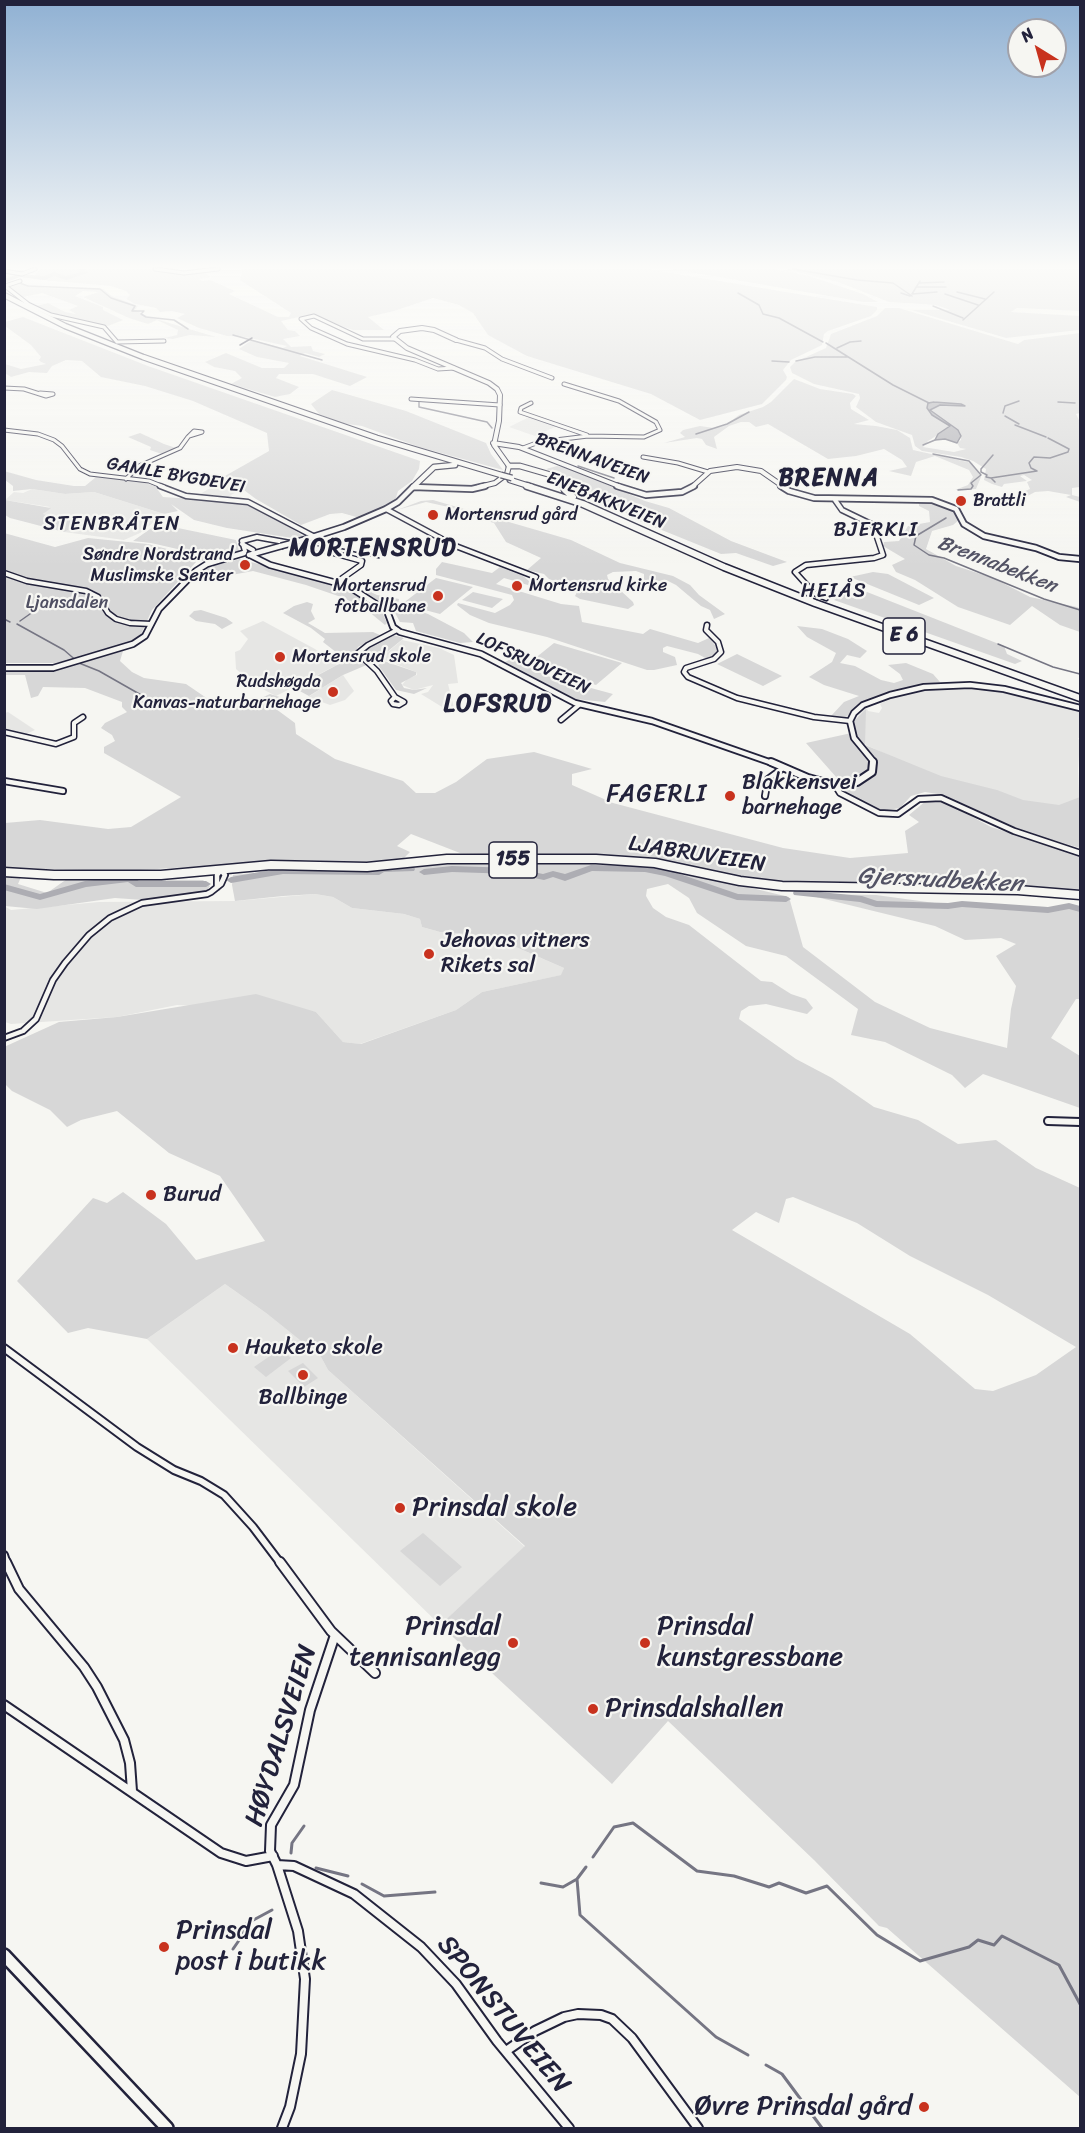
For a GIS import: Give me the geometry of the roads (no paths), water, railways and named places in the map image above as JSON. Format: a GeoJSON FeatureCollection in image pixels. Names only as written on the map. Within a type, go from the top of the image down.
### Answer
{"type":"FeatureCollection","features":[{"type":"Feature","properties":{"kind":"highway","name":"ENEBAKKVEIEN"},"geometry":{"type":"LineString","coordinates":[[777,586],[1080,696]]}},
{"type":"Feature","properties":{"kind":"main road","name":"ENEBAKKVEIEN"},"geometry":{"type":"LineString","coordinates":[[179,369],[418,454],[541,486],[573,497],[766,582]]}},
{"type":"Feature","properties":{"kind":"main road","name":"ENEBAKKVEIEN"},"geometry":{"type":"LineString","coordinates":[[180,369],[369,435],[500,476]]}},
{"type":"Feature","properties":{"kind":"main road","name":"E 6"},"geometry":{"type":"LineString","coordinates":[[418,454],[428,461],[425,474]]}},
{"type":"Feature","properties":{"kind":"main road","name":"E 6"},"geometry":{"type":"LineString","coordinates":[[413,487],[425,474],[440,465],[460,466]]}},
{"type":"Feature","properties":{"kind":"main road"},"geometry":{"type":"LineString","coordinates":[[509,467],[524,467],[558,477],[562,480],[557,487]]}},
{"type":"Feature","properties":{"kind":"main road","name":"ENEBAKKVEIEN"},"geometry":{"type":"LineString","coordinates":[[511,479],[591,507],[777,586]]}},
{"type":"Feature","properties":{"kind":"main road"},"geometry":{"type":"LineString","coordinates":[[541,486],[557,487],[573,497]]}},
{"type":"Feature","properties":{"kind":"main road","name":"LJABRUVEIEN"},"geometry":{"type":"LineString","coordinates":[[4,873],[173,877],[308,866],[376,867],[456,859],[609,859],[655,863],[774,885],[1018,890],[1080,895]]}},
{"type":"Feature","properties":{"kind":"main road"},"geometry":{"type":"LineString","coordinates":[[4,1955],[166,2128]]}},
{"type":"Feature","properties":{"kind":"street"},"geometry":{"type":"LineString","coordinates":[[4,668],[36,670],[59,667],[120,649],[143,638],[160,608],[196,571],[207,564],[315,537],[386,509],[398,502],[413,487],[458,489],[481,487],[502,479],[509,467],[496,452],[494,443],[498,428],[500,394],[494,386],[455,369]]}},
{"type":"Feature","properties":{"kind":"street"},"geometry":{"type":"LineString","coordinates":[[527,369],[552,378]]}},
{"type":"Feature","properties":{"kind":"street"},"geometry":{"type":"LineString","coordinates":[[523,448],[537,443],[588,436],[635,438],[652,435],[661,429],[656,422],[619,401],[564,384]]}},
{"type":"Feature","properties":{"kind":"street"},"geometry":{"type":"LineString","coordinates":[[4,388],[40,393]]}},
{"type":"Feature","properties":{"kind":"street"},"geometry":{"type":"LineString","coordinates":[[411,399],[500,405]]}},
{"type":"Feature","properties":{"kind":"street"},"geometry":{"type":"LineString","coordinates":[[531,403],[521,408],[520,412],[588,436]]}},
{"type":"Feature","properties":{"kind":"street","name":"GAMLE BYGDEVEI"},"geometry":{"type":"LineString","coordinates":[[4,429],[38,434],[54,440],[62,446],[80,469],[88,473],[152,482],[184,495],[251,503],[315,537]]}},
{"type":"Feature","properties":{"kind":"street"},"geometry":{"type":"LineString","coordinates":[[126,478],[139,466],[180,448],[189,436]]}},
{"type":"Feature","properties":{"kind":"street","name":"BRENNAVEIEN"},"geometry":{"type":"LineString","coordinates":[[494,443],[523,448],[646,495],[682,492],[692,487],[708,472],[731,466],[755,469],[767,474],[792,492],[811,498],[935,501],[956,509],[966,525],[984,536],[1080,561]]}},
{"type":"Feature","properties":{"kind":"street"},"geometry":{"type":"LineString","coordinates":[[643,457],[708,472]]}},
{"type":"Feature","properties":{"kind":"street"},"geometry":{"type":"LineString","coordinates":[[826,598],[814,593],[795,572],[806,566],[883,555],[873,525],[842,510],[835,500]]}},
{"type":"Feature","properties":{"kind":"street"},"geometry":{"type":"LineString","coordinates":[[386,509],[453,545],[536,578]]}},
{"type":"Feature","properties":{"kind":"street"},"geometry":{"type":"LineString","coordinates":[[242,542],[255,537],[287,542],[362,561],[361,566],[338,582]]}},
{"type":"Feature","properties":{"kind":"street"},"geometry":{"type":"LineString","coordinates":[[242,542],[251,553]]}},
{"type":"Feature","properties":{"kind":"street"},"geometry":{"type":"LineString","coordinates":[[242,542],[260,560],[338,582],[358,591],[387,611],[397,630],[368,645],[358,653],[380,675],[394,697]]}},
{"type":"Feature","properties":{"kind":"street"},"geometry":{"type":"LineString","coordinates":[[4,573],[27,581],[86,591],[98,597],[108,613],[116,619],[130,623],[151,624]]}},
{"type":"Feature","properties":{"kind":"street"},"geometry":{"type":"LineString","coordinates":[[707,624],[706,630],[718,642],[721,652],[714,659],[687,667],[684,671],[688,676],[737,698],[814,717],[850,721]]}},
{"type":"Feature","properties":{"kind":"street","name":"LOFSRUDVEIEN"},"geometry":{"type":"LineString","coordinates":[[397,630],[410,636],[474,651],[579,705],[652,721],[763,759],[808,778],[835,785]]}},
{"type":"Feature","properties":{"kind":"street"},"geometry":{"type":"LineString","coordinates":[[1080,708],[998,688],[950,684],[912,689],[873,700],[857,710],[850,721],[851,733],[870,756],[873,769],[862,780],[835,785],[840,793],[879,813],[898,814],[919,799],[941,798],[1008,828],[1080,853]]}},
{"type":"Feature","properties":{"kind":"street"},"geometry":{"type":"LineString","coordinates":[[561,720],[579,705]]}},
{"type":"Feature","properties":{"kind":"street"},"geometry":{"type":"LineString","coordinates":[[4,732],[56,744],[74,737],[74,723],[83,717]]}},
{"type":"Feature","properties":{"kind":"street"},"geometry":{"type":"LineString","coordinates":[[765,796],[768,779],[783,768]]}},
{"type":"Feature","properties":{"kind":"street"},"geometry":{"type":"LineString","coordinates":[[4,781],[63,791]]}},
{"type":"Feature","properties":{"kind":"street"},"geometry":{"type":"LineString","coordinates":[[4,1038],[23,1031],[36,1019],[53,980],[65,963],[89,935],[110,918],[142,903],[198,897],[222,884],[220,873]]}},
{"type":"Feature","properties":{"kind":"street"},"geometry":{"type":"LineString","coordinates":[[1048,1121],[1080,1122]]}},
{"type":"Feature","properties":{"kind":"street"},"geometry":{"type":"LineString","coordinates":[[4,1348],[138,1447],[174,1470],[201,1481],[224,1495],[253,1527],[304,1598],[335,1635],[375,1673]]}},
{"type":"Feature","properties":{"kind":"street"},"geometry":{"type":"LineString","coordinates":[[4,1555],[9,1572],[20,1589],[98,1688],[124,1740],[130,1762],[132,1791]]}},
{"type":"Feature","properties":{"kind":"street","name":"HØYDALSVEIEN"},"geometry":{"type":"LineString","coordinates":[[282,2128],[290,2107],[301,2054],[305,1979],[298,1931],[278,1865],[270,1851],[271,1825],[294,1785],[310,1710],[335,1635]]}},
{"type":"Feature","properties":{"kind":"street"},"geometry":{"type":"LineString","coordinates":[[4,1705],[183,1828],[229,1856],[255,1861],[273,1856]]}},
{"type":"Feature","properties":{"kind":"street","name":"SPONSTUVEIEN"},"geometry":{"type":"LineString","coordinates":[[278,1865],[294,1866],[354,1894],[412,1938],[456,1984],[506,2051],[569,2128]]}},
{"type":"Feature","properties":{"kind":"street"},"geometry":{"type":"LineString","coordinates":[[506,2051],[535,2031],[564,2018],[578,2014],[602,2014],[612,2019],[632,2038],[698,2128]]}},
{"type":"Feature","properties":{"kind":"waterway","name":"Brennabekken"},"geometry":{"type":"LineString","coordinates":[[867,369],[929,403]]}},
{"type":"Feature","properties":{"kind":"waterway"},"geometry":{"type":"LineString","coordinates":[[419,401],[419,407],[487,422],[492,428]]}},
{"type":"Feature","properties":{"kind":"waterway"},"geometry":{"type":"LineString","coordinates":[[1003,413],[1005,406],[1019,401]]}},
{"type":"Feature","properties":{"kind":"waterway"},"geometry":{"type":"LineString","coordinates":[[1058,402],[1075,403]]}},
{"type":"Feature","properties":{"kind":"waterway"},"geometry":{"type":"LineString","coordinates":[[696,434],[727,424],[749,412]]}},
{"type":"Feature","properties":{"kind":"waterway"},"geometry":{"type":"LineString","coordinates":[[1005,416],[1019,424]]}},
{"type":"Feature","properties":{"kind":"waterway"},"geometry":{"type":"LineString","coordinates":[[1015,425],[1046,437]]}},
{"type":"Feature","properties":{"kind":"waterway"},"geometry":{"type":"LineString","coordinates":[[991,478],[1037,471],[1031,468],[1029,463],[1034,457],[1050,458],[1068,452],[1069,449],[1048,438]]}},
{"type":"Feature","properties":{"kind":"waterway","name":"Brennabekken"},"geometry":{"type":"LineString","coordinates":[[923,445],[935,440]]}},
{"type":"Feature","properties":{"kind":"waterway","name":"Brennabekken"},"geometry":{"type":"LineString","coordinates":[[933,454],[969,461],[981,475],[971,483],[973,486],[971,489],[958,490]]}},
{"type":"Feature","properties":{"kind":"waterway"},"geometry":{"type":"LineString","coordinates":[[991,478],[986,477],[987,475],[981,472],[981,469],[993,455]]}},
{"type":"Feature","properties":{"kind":"waterway"},"geometry":{"type":"LineString","coordinates":[[578,466],[614,478]]}},
{"type":"Feature","properties":{"kind":"waterway"},"geometry":{"type":"LineString","coordinates":[[991,478],[995,482]]}},
{"type":"Feature","properties":{"kind":"waterway","name":"Brennabekken"},"geometry":{"type":"LineString","coordinates":[[946,518],[916,536],[914,545],[929,555],[944,558],[1044,599],[1080,610]]}},
{"type":"Feature","properties":{"kind":"waterway"},"geometry":{"type":"LineString","coordinates":[[20,621],[37,609]]}},
{"type":"Feature","properties":{"kind":"waterway"},"geometry":{"type":"LineString","coordinates":[[4,619],[10,622]]}},
{"type":"Feature","properties":{"kind":"waterway"},"geometry":{"type":"LineString","coordinates":[[17,624],[64,650],[79,663],[99,671],[164,708]]}},
{"type":"Feature","properties":{"kind":"waterway"},"geometry":{"type":"LineString","coordinates":[[998,644],[1053,667],[1080,674]]}},
{"type":"Feature","properties":{"kind":"waterway","name":"Gjersrudbekken"},"geometry":{"type":"LineString","coordinates":[[424,872],[452,869],[514,871],[544,877],[553,874],[565,878],[591,868],[605,868]]}},
{"type":"Feature","properties":{"kind":"waterway","name":"Gjersrudbekken"},"geometry":{"type":"LineString","coordinates":[[387,870],[410,869]]}},
{"type":"Feature","properties":{"kind":"waterway","name":"Gjersrudbekken"},"geometry":{"type":"LineString","coordinates":[[610,869],[645,869],[667,873],[737,897],[786,899]]}},
{"type":"Feature","properties":{"kind":"waterway","name":"Gjersrudbekken"},"geometry":{"type":"LineString","coordinates":[[231,880],[283,871],[379,872]]}},
{"type":"Feature","properties":{"kind":"waterway","name":"Gjersrudbekken"},"geometry":{"type":"LineString","coordinates":[[4,887],[40,897],[85,884],[131,879],[136,884],[206,884]]}},
{"type":"Feature","properties":{"kind":"waterway","name":"Gjersrudbekken"},"geometry":{"type":"LineString","coordinates":[[798,893],[862,899],[876,904],[948,906],[962,904],[1048,910],[1069,906],[1080,909]]}},
{"type":"Feature","properties":{"kind":"waterway"},"geometry":{"type":"LineString","coordinates":[[593,1857],[614,1827],[633,1823],[697,1871],[734,1876],[769,1887],[779,1883],[806,1893],[827,1886],[877,1935],[920,1961],[969,1947],[978,1940],[994,1945],[1002,1936],[1059,1965],[1080,2004]]}},
{"type":"Feature","properties":{"kind":"waterway"},"geometry":{"type":"LineString","coordinates":[[291,1853],[292,1843],[304,1826]]}},
{"type":"Feature","properties":{"kind":"waterway"},"geometry":{"type":"LineString","coordinates":[[577,1879],[586,1867]]}},
{"type":"Feature","properties":{"kind":"waterway"},"geometry":{"type":"LineString","coordinates":[[316,1868],[348,1876]]}},
{"type":"Feature","properties":{"kind":"waterway"},"geometry":{"type":"LineString","coordinates":[[541,1883],[563,1887],[577,1879]]}},
{"type":"Feature","properties":{"kind":"waterway"},"geometry":{"type":"LineString","coordinates":[[577,1879],[580,1915],[716,2037],[748,2055]]}},
{"type":"Feature","properties":{"kind":"waterway"},"geometry":{"type":"LineString","coordinates":[[362,1884],[384,1896],[435,1892]]}},
{"type":"Feature","properties":{"kind":"waterway"},"geometry":{"type":"LineString","coordinates":[[233,1949],[242,1936],[246,1924],[272,1910]]}},
{"type":"Feature","properties":{"kind":"waterway"},"geometry":{"type":"LineString","coordinates":[[766,2065],[782,2074],[822,2128]]}},
{"type":"Feature","properties":{"kind":"railway"},"geometry":{"type":"LineString","coordinates":[[315,542],[379,558]]}},
{"type":"Feature","properties":{"kind":"place","name":"Brattli"},"geometry":{"type":"Point","coordinates":[961,501]}},
{"type":"Feature","properties":{"kind":"place","name":"Mortensrud gård"},"geometry":{"type":"Point","coordinates":[433,515]}},
{"type":"Feature","properties":{"kind":"place","name":"Søndre Nordstrand Muslimske Senter"},"geometry":{"type":"Point","coordinates":[245,565]}},
{"type":"Feature","properties":{"kind":"place","name":"Mortensrud kirke"},"geometry":{"type":"Point","coordinates":[517,586]}},
{"type":"Feature","properties":{"kind":"place","name":"Mortensrud fotballbane"},"geometry":{"type":"Point","coordinates":[438,596]}},
{"type":"Feature","properties":{"kind":"place","name":"Mortensrud skole"},"geometry":{"type":"Point","coordinates":[280,657]}},
{"type":"Feature","properties":{"kind":"place","name":"Rudshøgda Kanvas-naturbarnehage"},"geometry":{"type":"Point","coordinates":[333,692]}},
{"type":"Feature","properties":{"kind":"place","name":"Blakkensvei barnehage"},"geometry":{"type":"Point","coordinates":[730,796]}},
{"type":"Feature","properties":{"kind":"place","name":"Jehovas vitners Rikets sal"},"geometry":{"type":"Point","coordinates":[429,954]}},
{"type":"Feature","properties":{"kind":"place","name":"Burud"},"geometry":{"type":"Point","coordinates":[151,1195]}},
{"type":"Feature","properties":{"kind":"place","name":"Hauketo skole"},"geometry":{"type":"Point","coordinates":[233,1348]}},
{"type":"Feature","properties":{"kind":"place","name":"Ballbinge"},"geometry":{"type":"Point","coordinates":[303,1375]}},
{"type":"Feature","properties":{"kind":"place","name":"Prinsdal skole"},"geometry":{"type":"Point","coordinates":[400,1508]}},
{"type":"Feature","properties":{"kind":"place","name":"Prinsdal tennisanlegg"},"geometry":{"type":"Point","coordinates":[513,1643]}},
{"type":"Feature","properties":{"kind":"place","name":"Prinsdal kunstgressbane"},"geometry":{"type":"Point","coordinates":[645,1643]}},
{"type":"Feature","properties":{"kind":"place","name":"Prinsdalshallen"},"geometry":{"type":"Point","coordinates":[593,1709]}},
{"type":"Feature","properties":{"kind":"place","name":"Prinsdal post i butikk"},"geometry":{"type":"Point","coordinates":[164,1947]}},
{"type":"Feature","properties":{"kind":"place","name":"Øvre Prinsdal gård"},"geometry":{"type":"Point","coordinates":[924,2107]}},
{"type":"Feature","properties":{"kind":"district","name":"BRENNA"},"geometry":{"type":"Point","coordinates":[829,479]}},
{"type":"Feature","properties":{"kind":"district","name":"STENBRÅTEN"},"geometry":{"type":"Point","coordinates":[112,525]}},
{"type":"Feature","properties":{"kind":"district","name":"BJERKLI"},"geometry":{"type":"Point","coordinates":[876,531]}},
{"type":"Feature","properties":{"kind":"district","name":"MORTENSRUD"},"geometry":{"type":"Point","coordinates":[373,549]}},
{"type":"Feature","properties":{"kind":"district","name":"HEIÅS"},"geometry":{"type":"Point","coordinates":[834,592]}},
{"type":"Feature","properties":{"kind":"district","name":"LOFSRUD"},"geometry":{"type":"Point","coordinates":[498,705]}},
{"type":"Feature","properties":{"kind":"district","name":"FAGERLI"},"geometry":{"type":"Point","coordinates":[657,795]}},
{"type":"Feature","properties":{"kind":"park label","name":"Ljansdalen"},"geometry":{"type":"Point","coordinates":[67,603]}}]}
